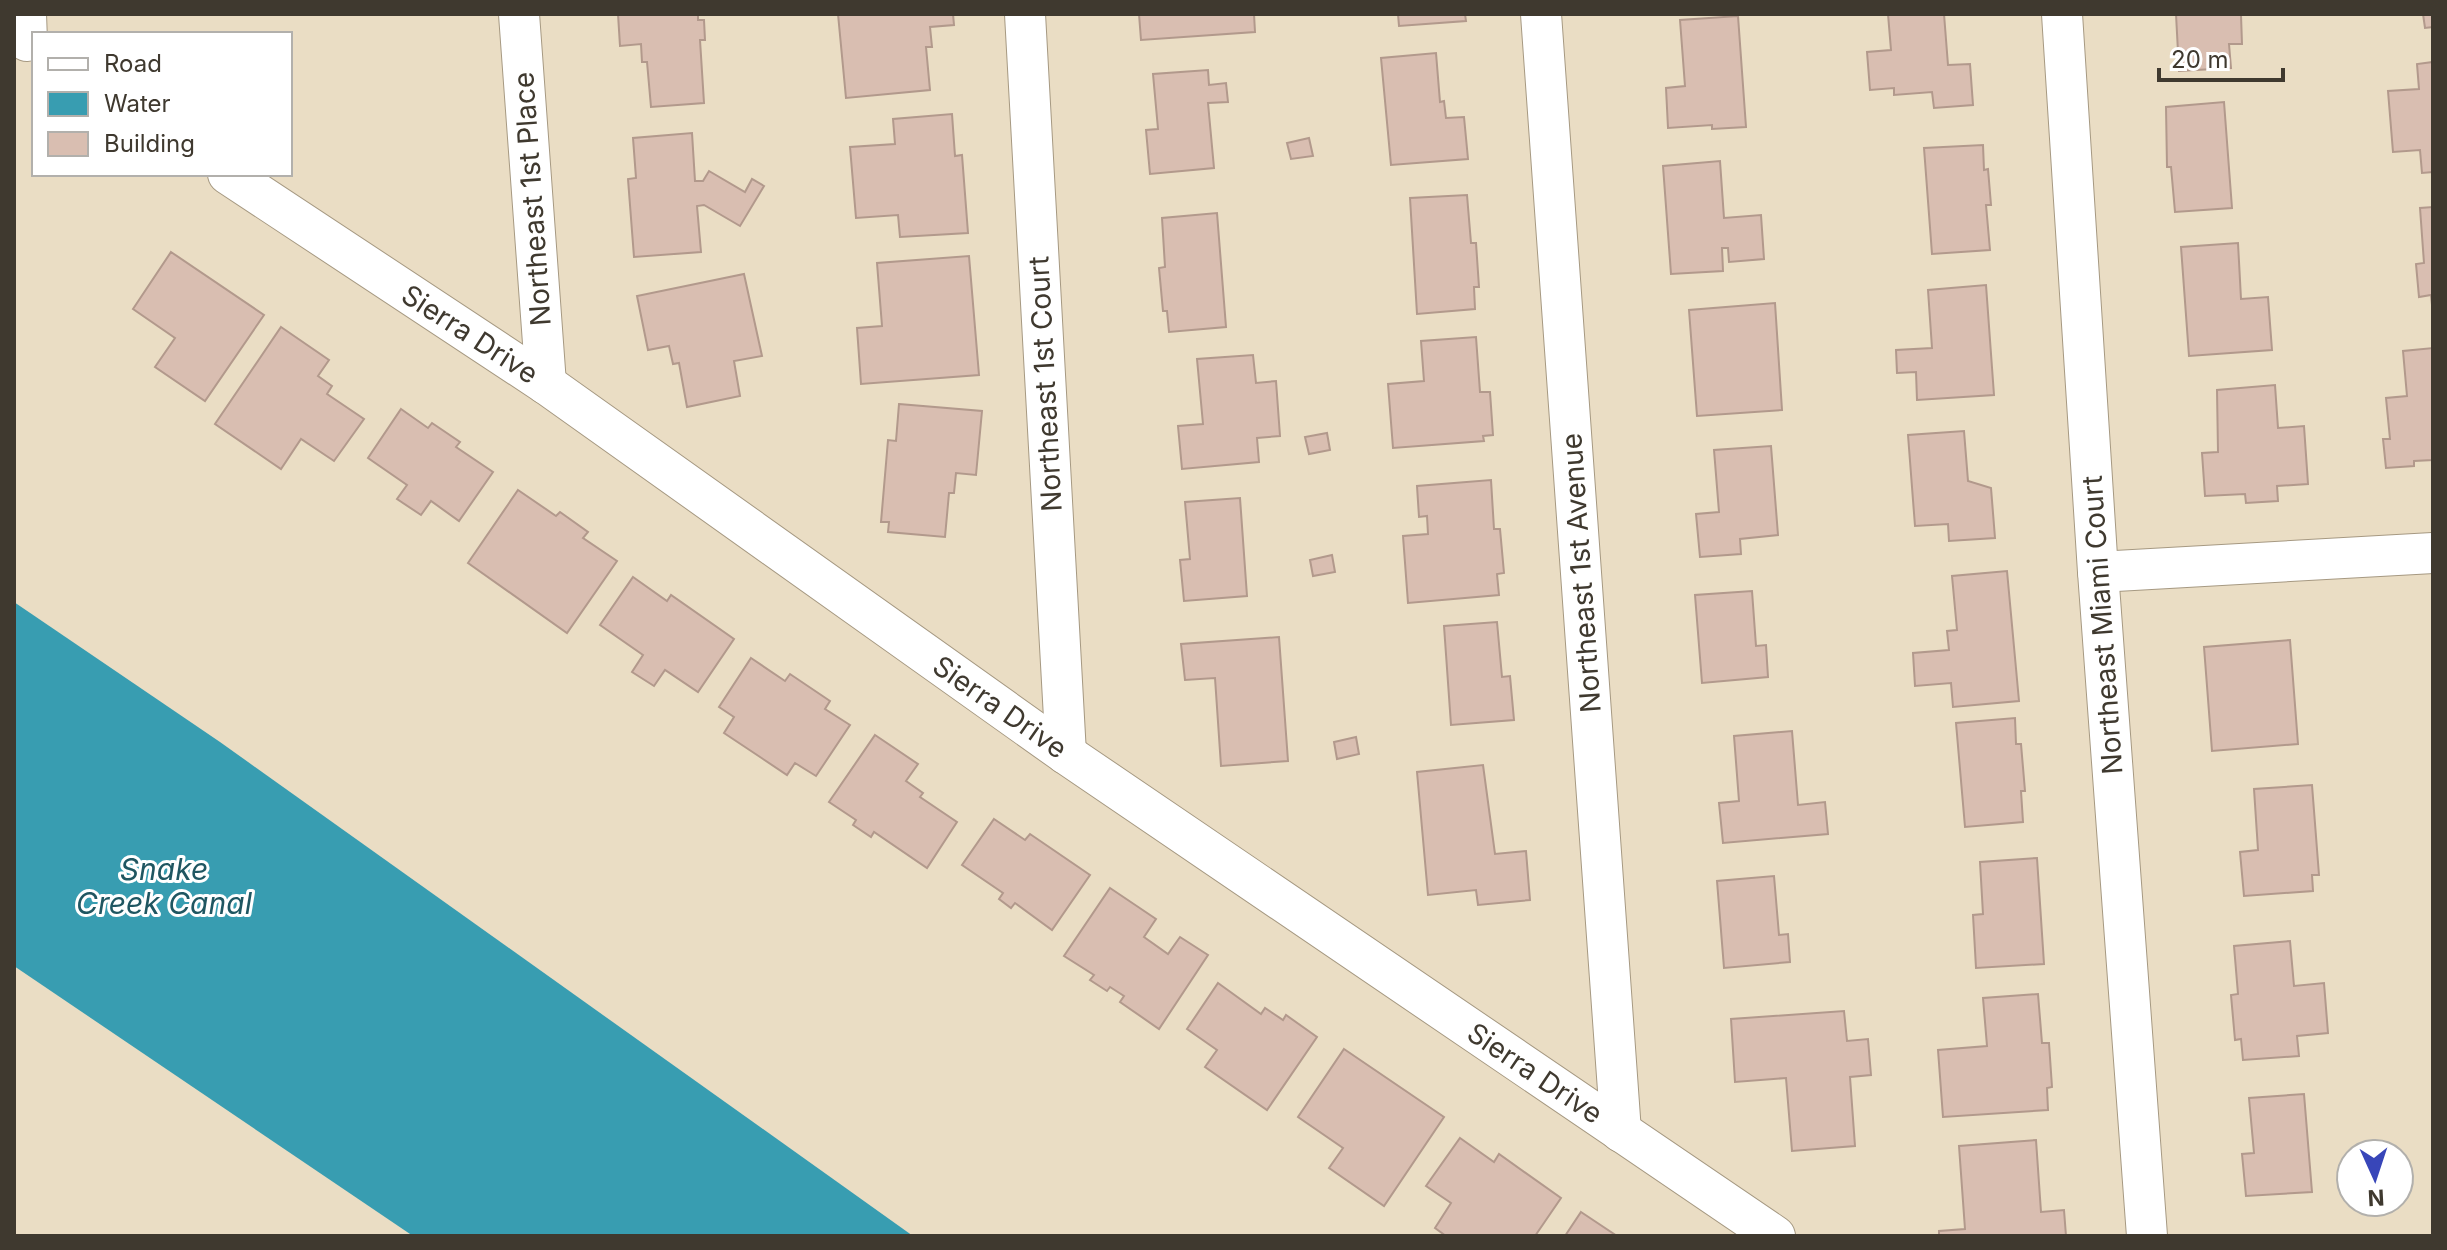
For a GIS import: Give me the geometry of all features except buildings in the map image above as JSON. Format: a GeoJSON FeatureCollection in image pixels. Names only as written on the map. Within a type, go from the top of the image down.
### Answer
{"type":"FeatureCollection","features":[{"type":"Feature","properties":{"kind":"street","name":"Northeast 1st Place"},"geometry":{"type":"LineString","coordinates":[[519,14],[546,384]]}},
{"type":"Feature","properties":{"kind":"street","name":"Northeast 1st Court"},"geometry":{"type":"LineString","coordinates":[[1025,14],[1066,754]]}},
{"type":"Feature","properties":{"kind":"street","name":"Northeast 1st Avenue"},"geometry":{"type":"LineString","coordinates":[[1541,14],[1621,1132]]}},
{"type":"Feature","properties":{"kind":"street","name":"Northeast Miami Court"},"geometry":{"type":"LineString","coordinates":[[2062,14],[2098,572],[2147,1236]]}},
{"type":"Feature","properties":{"kind":"street","name":"Sierra Drive"},"geometry":{"type":"LineString","coordinates":[[231,176],[546,384],[1066,754],[1775,1236]]}},
{"type":"Feature","properties":{"kind":"street"},"geometry":{"type":"LineString","coordinates":[[2098,572],[2433,553]]}},
{"type":"Feature","properties":{"kind":"water","name":"Snake Creek Canal"},"geometry":{"type":"Polygon","coordinates":[[[14,602],[220,742],[913,1236],[413,1236],[14,966],[14,602]]]}}]}
